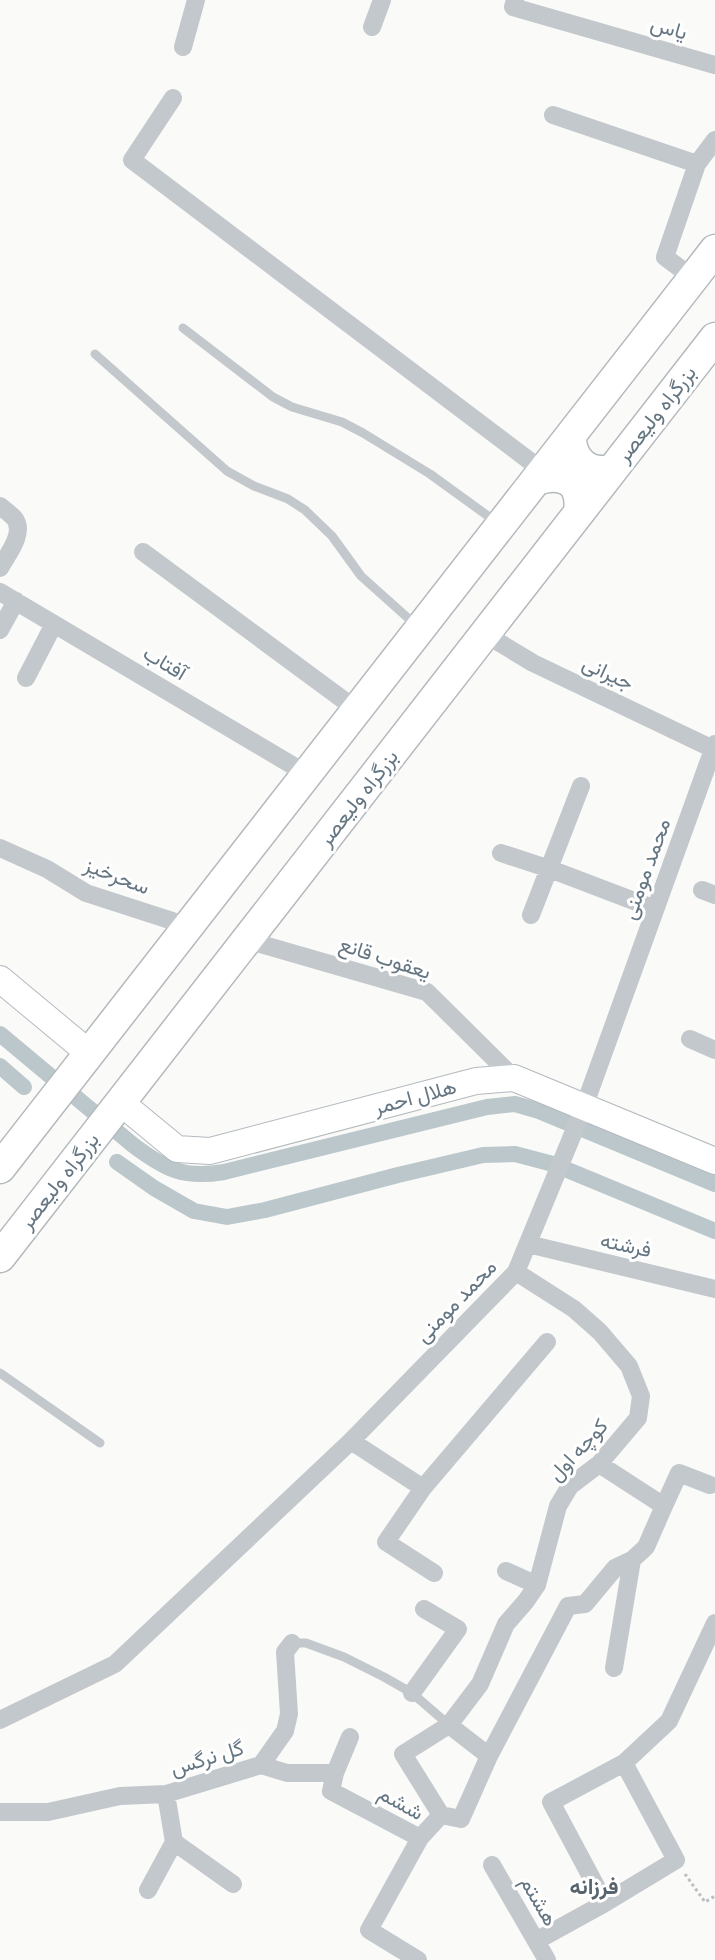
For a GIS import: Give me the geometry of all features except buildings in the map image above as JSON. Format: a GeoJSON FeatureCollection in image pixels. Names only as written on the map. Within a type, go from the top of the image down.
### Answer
{"type":"FeatureCollection","features":[{"type":"Feature","properties":{"kind":"highway"},"geometry":{"type":"LineString","coordinates":[[0,1168],[715,250]]}},
{"type":"Feature","properties":{"kind":"highway","name":"بزرگراه ولیعصر"},"geometry":{"type":"LineString","coordinates":[[0,1257],[715,338]]}},
{"type":"Feature","properties":{"kind":"highway"},"geometry":{"type":"LineString","coordinates":[[571,435],[572,451],[588,469],[596,472],[613,469]]}},
{"type":"Feature","properties":{"kind":"highway"},"geometry":{"type":"LineString","coordinates":[[539,476],[566,478],[578,492],[579,512]]}},
{"type":"Feature","properties":{"kind":"main road"},"geometry":{"type":"LineString","coordinates":[[0,979],[89,1053]]}},
{"type":"Feature","properties":{"kind":"main road","name":"هلال احمر"},"geometry":{"type":"LineString","coordinates":[[120,1102],[177,1149],[210,1151],[476,1081],[514,1078],[581,1112],[715,1161]]}},
{"type":"Feature","properties":{"kind":"street"},"geometry":{"type":"LineString","coordinates":[[183,47],[196,0]]}},
{"type":"Feature","properties":{"kind":"street"},"geometry":{"type":"LineString","coordinates":[[372,27],[382,0]]}},
{"type":"Feature","properties":{"kind":"street","name":"یاس"},"geometry":{"type":"LineString","coordinates":[[515,0],[513,7],[715,65]]}},
{"type":"Feature","properties":{"kind":"street"},"geometry":{"type":"LineString","coordinates":[[173,98],[132,160],[539,476]]}},
{"type":"Feature","properties":{"kind":"street"},"geometry":{"type":"LineString","coordinates":[[553,115],[697,164]]}},
{"type":"Feature","properties":{"kind":"street"},"geometry":{"type":"LineString","coordinates":[[693,278],[665,257],[697,164],[715,140]]}},
{"type":"Feature","properties":{"kind":"street"},"geometry":{"type":"LineString","coordinates":[[0,506],[14,517],[18,530],[16,539],[0,568]]}},
{"type":"Feature","properties":{"kind":"street"},"geometry":{"type":"LineString","coordinates":[[143,552],[357,710]]}},
{"type":"Feature","properties":{"kind":"street"},"geometry":{"type":"LineString","coordinates":[[0,630],[8,596]]}},
{"type":"Feature","properties":{"kind":"street","name":"آفتاب"},"geometry":{"type":"LineString","coordinates":[[8,596],[307,774]]}},
{"type":"Feature","properties":{"kind":"street"},"geometry":{"type":"LineString","coordinates":[[26,678],[54,624]]}},
{"type":"Feature","properties":{"kind":"street","name":"جیرانی"},"geometry":{"type":"LineString","coordinates":[[485,634],[533,663],[714,747]]}},
{"type":"Feature","properties":{"kind":"street","name":"محمد مومنی"},"geometry":{"type":"LineString","coordinates":[[0,1720],[115,1664],[351,1441],[516,1272],[581,1112],[714,747]]}},
{"type":"Feature","properties":{"kind":"street"},"geometry":{"type":"LineString","coordinates":[[531,915],[581,786]]}},
{"type":"Feature","properties":{"kind":"street","name":"سحرخیز"},"geometry":{"type":"LineString","coordinates":[[0,848],[47,869],[86,893],[188,926]]}},
{"type":"Feature","properties":{"kind":"street"},"geometry":{"type":"LineString","coordinates":[[501,853],[655,909]]}},
{"type":"Feature","properties":{"kind":"street","name":"یعقوب قانع"},"geometry":{"type":"LineString","coordinates":[[247,939],[427,992],[514,1078]]}},
{"type":"Feature","properties":{"kind":"street"},"geometry":{"type":"LineString","coordinates":[[690,1039],[715,1050]]}},
{"type":"Feature","properties":{"kind":"street","name":"فرشته"},"geometry":{"type":"LineString","coordinates":[[528,1244],[715,1289]]}},
{"type":"Feature","properties":{"kind":"street","name":"کوچه اول"},"geometry":{"type":"LineString","coordinates":[[449,1725],[480,1684],[506,1624],[537,1585],[558,1506],[570,1486],[599,1464],[638,1418],[641,1396],[629,1366],[600,1332],[574,1309],[516,1272]]}},
{"type":"Feature","properties":{"kind":"street"},"geometry":{"type":"LineString","coordinates":[[434,1573],[386,1542],[423,1488],[547,1342]]}},
{"type":"Feature","properties":{"kind":"street"},"geometry":{"type":"LineString","coordinates":[[351,1441],[423,1488]]}},
{"type":"Feature","properties":{"kind":"street"},"geometry":{"type":"LineString","coordinates":[[599,1464],[664,1506]]}},
{"type":"Feature","properties":{"kind":"street"},"geometry":{"type":"LineString","coordinates":[[489,1756],[449,1725],[404,1754],[441,1815],[461,1819],[489,1756],[568,1606],[585,1604],[615,1568],[632,1560],[646,1547],[679,1473],[710,1485]]}},
{"type":"Feature","properties":{"kind":"street"},"geometry":{"type":"LineString","coordinates":[[614,1668],[632,1560]]}},
{"type":"Feature","properties":{"kind":"street"},"geometry":{"type":"LineString","coordinates":[[506,1571],[537,1585]]}},
{"type":"Feature","properties":{"kind":"street"},"geometry":{"type":"LineString","coordinates":[[412,1693],[458,1629],[424,1609]]}},
{"type":"Feature","properties":{"kind":"street"},"geometry":{"type":"LineString","coordinates":[[605,1903],[551,1802],[624,1763],[669,1721],[715,1623]]}},
{"type":"Feature","properties":{"kind":"street","name":"گل نرگس"},"geometry":{"type":"LineString","coordinates":[[0,1812],[48,1812],[120,1796],[166,1794],[261,1765],[285,1731],[289,1714],[285,1652],[292,1643]]}},
{"type":"Feature","properties":{"kind":"street"},"geometry":{"type":"LineString","coordinates":[[261,1765],[287,1773],[335,1773],[350,1737]]}},
{"type":"Feature","properties":{"kind":"street"},"geometry":{"type":"LineString","coordinates":[[536,1941],[676,1860],[624,1763]]}},
{"type":"Feature","properties":{"kind":"street","name":"ششم"},"geometry":{"type":"LineString","coordinates":[[335,1773],[331,1791],[420,1838],[369,1930],[418,1960]]}},
{"type":"Feature","properties":{"kind":"street"},"geometry":{"type":"LineString","coordinates":[[148,1890],[174,1842],[166,1794]]}},
{"type":"Feature","properties":{"kind":"street"},"geometry":{"type":"LineString","coordinates":[[420,1838],[441,1815]]}},
{"type":"Feature","properties":{"kind":"street"},"geometry":{"type":"LineString","coordinates":[[174,1842],[233,1884]]}},
{"type":"Feature","properties":{"kind":"street","name":"هشتم"},"geometry":{"type":"LineString","coordinates":[[492,1865],[547,1960]]}},
{"type":"Feature","properties":{"kind":"lane"},"geometry":{"type":"LineString","coordinates":[[183,328],[273,397],[292,407],[342,422],[363,433],[430,474],[501,525]]}},
{"type":"Feature","properties":{"kind":"lane"},"geometry":{"type":"LineString","coordinates":[[95,354],[227,471],[254,486],[288,499],[305,510],[332,536],[361,576],[420,629]]}},
{"type":"Feature","properties":{"kind":"lane"},"geometry":{"type":"LineString","coordinates":[[0,1373],[100,1443]]}},
{"type":"Feature","properties":{"kind":"lane","name":"گل نرگس"},"geometry":{"type":"LineString","coordinates":[[292,1643],[306,1643],[344,1657],[384,1677],[412,1693],[449,1725]]}},
{"type":"Feature","properties":{"kind":"path"},"geometry":{"type":"LineString","coordinates":[[676,1860],[705,1902],[715,1896]]}},
{"type":"Feature","properties":{"kind":"waterway"},"geometry":{"type":"LineString","coordinates":[[0,1034],[133,1145],[165,1166],[186,1173],[224,1172],[487,1107],[515,1104],[539,1111],[715,1184]]}},
{"type":"Feature","properties":{"kind":"waterway"},"geometry":{"type":"LineString","coordinates":[[0,1066],[24,1087]]}},
{"type":"Feature","properties":{"kind":"waterway"},"geometry":{"type":"LineString","coordinates":[[117,1162],[154,1188],[194,1211],[227,1217],[265,1210],[483,1155],[515,1154],[553,1164],[715,1231]]}},
{"type":"Feature","properties":{"kind":"district","name":"فرزانه"},"geometry":{"type":"Point","coordinates":[594,1886]}}]}
